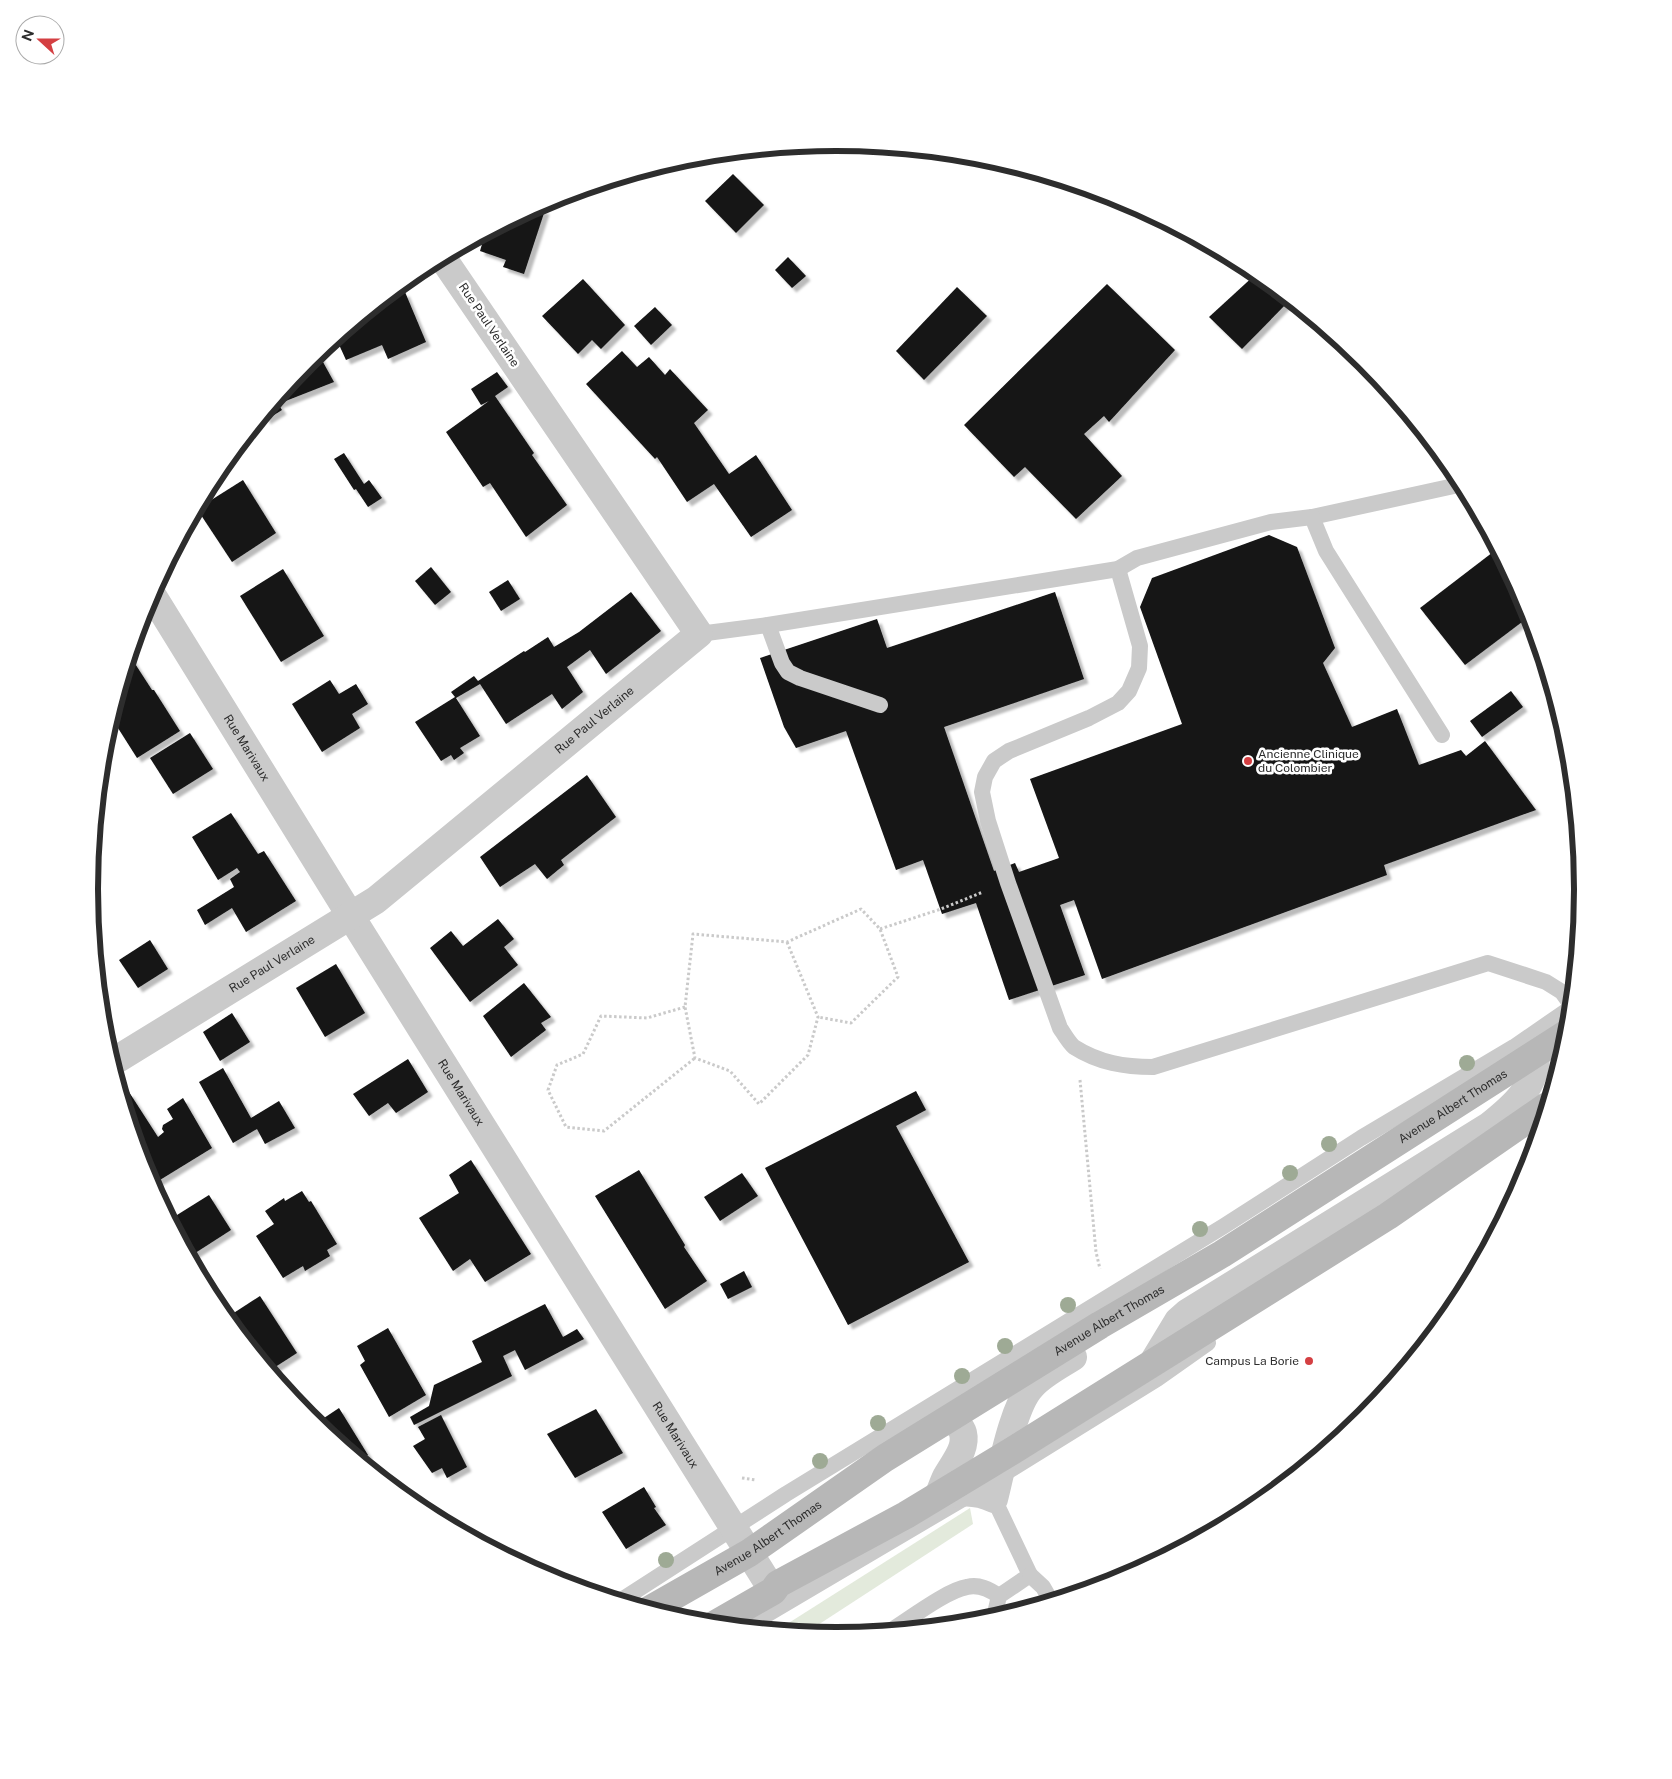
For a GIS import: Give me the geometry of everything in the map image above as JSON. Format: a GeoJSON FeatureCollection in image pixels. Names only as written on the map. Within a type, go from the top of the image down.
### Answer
{"type":"FeatureCollection","features":[{"type":"Feature","properties":{"kind":"street","name":"Rue Paul Verlaine"},"geometry":{"type":"LineString","coordinates":[[118,1059],[376,900],[699,634],[446,263]]}},
{"type":"Feature","properties":{"kind":"street","name":"Rue Marivaux"},"geometry":{"type":"LineString","coordinates":[[157,601],[350,915],[773,1591]]}},
{"type":"Feature","properties":{"kind":"street","name":"Avenue Albert Thomas"},"geometry":{"type":"LineString","coordinates":[[657,1606],[749,1553],[877,1464],[1100,1326],[1222,1254],[1559,1038]]}},
{"type":"Feature","properties":{"kind":"street"},"geometry":{"type":"LineString","coordinates":[[1152,1364],[1178,1321],[1186,1313],[1488,1126],[1501,1116],[1518,1101],[1528,1085],[1536,1065],[1536,1052]]}},
{"type":"Feature","properties":{"kind":"street"},"geometry":{"type":"LineString","coordinates":[[938,1496],[961,1492],[993,1481],[1152,1364],[1388,1216],[1540,1111]]}},
{"type":"Feature","properties":{"kind":"street"},"geometry":{"type":"LineString","coordinates":[[993,1481],[1025,1394],[1043,1376],[1422,1140],[1440,1116]]}},
{"type":"Feature","properties":{"kind":"street"},"geometry":{"type":"LineString","coordinates":[[938,1496],[964,1442],[964,1434],[961,1427],[950,1418]]}},
{"type":"Feature","properties":{"kind":"street"},"geometry":{"type":"LineString","coordinates":[[724,1619],[773,1591],[778,1584],[938,1496],[993,1481]]}},
{"type":"Feature","properties":{"kind":"lane"},"geometry":{"type":"LineString","coordinates":[[699,634],[768,625],[1118,569],[1137,558],[1271,522],[1312,517],[1454,486]]}},
{"type":"Feature","properties":{"kind":"lane"},"geometry":{"type":"LineString","coordinates":[[1312,517],[1326,551],[1442,735]]}},
{"type":"Feature","properties":{"kind":"lane"},"geometry":{"type":"LineString","coordinates":[[1118,569],[1140,646],[1139,668],[1129,691],[1118,702],[1089,718],[1009,751],[994,761],[985,777],[982,792],[1008,883],[1060,1028],[1073,1046],[1103,1060],[1128,1067],[1153,1066],[1488,963],[1546,982],[1562,992],[1566,998]]}},
{"type":"Feature","properties":{"kind":"lane"},"geometry":{"type":"LineString","coordinates":[[768,625],[782,663],[788,672],[800,678],[880,705]]}},
{"type":"Feature","properties":{"kind":"lane"},"geometry":{"type":"LineString","coordinates":[[626,1597],[786,1494],[1224,1226],[1361,1138],[1514,1047],[1564,1013]]}},
{"type":"Feature","properties":{"kind":"lane"},"geometry":{"type":"LineString","coordinates":[[752,1623],[993,1481],[1158,1379],[1254,1312],[1483,1166],[1534,1130]]}},
{"type":"Feature","properties":{"kind":"lane"},"geometry":{"type":"LineString","coordinates":[[993,1481],[1030,1575],[1043,1587],[1048,1596]]}},
{"type":"Feature","properties":{"kind":"lane"},"geometry":{"type":"LineString","coordinates":[[997,1610],[998,1596],[1030,1575]]}},
{"type":"Feature","properties":{"kind":"lane"},"geometry":{"type":"LineString","coordinates":[[900,1625],[946,1596],[967,1586],[988,1588],[998,1596]]}},
{"type":"Feature","properties":{"kind":"path"},"geometry":{"type":"LineString","coordinates":[[880,929],[941,909],[1008,883]]}},
{"type":"Feature","properties":{"kind":"path"},"geometry":{"type":"LineString","coordinates":[[695,1058],[685,1007],[693,934],[787,942],[861,909],[880,929],[898,977],[851,1023],[818,1017]]}},
{"type":"Feature","properties":{"kind":"path"},"geometry":{"type":"LineString","coordinates":[[695,1058],[730,1071],[760,1104],[808,1055],[818,1017],[787,942]]}},
{"type":"Feature","properties":{"kind":"path"},"geometry":{"type":"LineString","coordinates":[[685,1007],[647,1018],[600,1016],[583,1054],[558,1065],[548,1090],[566,1127],[604,1131],[695,1058]]}},
{"type":"Feature","properties":{"kind":"path"},"geometry":{"type":"LineString","coordinates":[[1080,1049],[1078,1066],[1096,1252],[1100,1269]]}},
{"type":"Feature","properties":{"kind":"shaded area"},"geometry":{"type":"Polygon","coordinates":[[[970,1508],[973,1524],[815,1627],[784,1626],[970,1508]]]}},
{"type":"Feature","properties":{"kind":"building"},"geometry":{"type":"Polygon","coordinates":[[[733,174],[764,205],[736,233],[705,201],[733,174]]]}},
{"type":"Feature","properties":{"kind":"building"},"geometry":{"type":"Polygon","coordinates":[[[545,211],[524,274],[503,267],[506,260],[480,251],[483,241],[545,211]]]}},
{"type":"Feature","properties":{"kind":"building"},"geometry":{"type":"Polygon","coordinates":[[[788,257],[806,276],[792,288],[775,270],[788,257]]]}},
{"type":"Feature","properties":{"kind":"building"},"geometry":{"type":"Polygon","coordinates":[[[583,279],[625,325],[601,349],[592,340],[578,354],[542,316],[583,279]]]}},
{"type":"Feature","properties":{"kind":"building"},"geometry":{"type":"Polygon","coordinates":[[[1251,279],[1286,304],[1242,349],[1209,317],[1251,279]]]}},
{"type":"Feature","properties":{"kind":"building"},"geometry":{"type":"Polygon","coordinates":[[[1107,284],[1175,350],[1109,422],[1104,416],[1084,434],[1122,476],[1076,519],[1025,467],[1014,477],[964,425],[1107,284]]]}},
{"type":"Feature","properties":{"kind":"building"},"geometry":{"type":"Polygon","coordinates":[[[957,287],[987,316],[924,380],[896,351],[957,287]]]}},
{"type":"Feature","properties":{"kind":"building"},"geometry":{"type":"Polygon","coordinates":[[[405,292],[426,342],[388,359],[382,345],[346,360],[339,344],[386,304],[405,292]]]}},
{"type":"Feature","properties":{"kind":"building"},"geometry":{"type":"Polygon","coordinates":[[[655,307],[672,325],[651,345],[634,326],[655,307]]]}},
{"type":"Feature","properties":{"kind":"building"},"geometry":{"type":"Polygon","coordinates":[[[622,351],[637,367],[649,357],[665,375],[670,369],[708,410],[694,423],[729,474],[756,455],[792,510],[751,537],[714,484],[687,502],[657,457],[655,459],[586,384],[622,351]]]}},
{"type":"Feature","properties":{"kind":"building"},"geometry":{"type":"Polygon","coordinates":[[[322,360],[334,382],[281,403],[322,360]]]}},
{"type":"Feature","properties":{"kind":"building"},"geometry":{"type":"Polygon","coordinates":[[[497,372],[508,387],[495,396],[534,453],[532,455],[567,505],[526,537],[490,483],[483,487],[446,432],[489,401],[481,405],[471,389],[497,372]]]}},
{"type":"Feature","properties":{"kind":"building"},"geometry":{"type":"Polygon","coordinates":[[[279,405],[282,410],[268,419],[279,405]]]}},
{"type":"Feature","properties":{"kind":"building"},"geometry":{"type":"Polygon","coordinates":[[[344,453],[364,484],[369,480],[382,498],[368,507],[356,489],[354,490],[334,459],[344,453]]]}},
{"type":"Feature","properties":{"kind":"building"},"geometry":{"type":"Polygon","coordinates":[[[243,480],[276,533],[232,562],[200,514],[207,503],[243,480]]]}},
{"type":"Feature","properties":{"kind":"building","name":"Ancienne Clinique du Colombier"},"geometry":{"type":"Polygon","coordinates":[[[1269,535],[1297,547],[1335,648],[1323,663],[1352,727],[1397,709],[1419,765],[1461,750],[1466,756],[1485,741],[1536,810],[1384,865],[1387,875],[1102,979],[1074,900],[1060,905],[1085,975],[1009,1000],[976,903],[942,914],[923,860],[896,870],[846,731],[796,748],[784,727],[760,658],[877,619],[887,648],[1055,592],[1084,679],[944,727],[994,871],[1015,863],[1019,872],[1059,858],[1030,779],[1182,724],[1140,607],[1152,578],[1269,535]]]}},
{"type":"Feature","properties":{"kind":"building"},"geometry":{"type":"Polygon","coordinates":[[[1493,552],[1523,621],[1465,665],[1420,608],[1493,552]]]}},
{"type":"Feature","properties":{"kind":"building"},"geometry":{"type":"Polygon","coordinates":[[[431,567],[451,592],[435,605],[415,581],[431,567]]]}},
{"type":"Feature","properties":{"kind":"building"},"geometry":{"type":"Polygon","coordinates":[[[283,569],[324,636],[281,662],[240,596],[283,569]]]}},
{"type":"Feature","properties":{"kind":"building"},"geometry":{"type":"Polygon","coordinates":[[[508,580],[520,599],[501,611],[489,592],[508,580]]]}},
{"type":"Feature","properties":{"kind":"building"},"geometry":{"type":"Polygon","coordinates":[[[631,592],[661,631],[606,674],[590,650],[567,667],[583,692],[562,709],[552,694],[506,724],[480,684],[456,698],[480,736],[460,748],[464,753],[454,760],[451,755],[441,761],[415,722],[455,697],[451,692],[474,676],[478,681],[548,637],[554,647],[579,632],[631,592]]]}},
{"type":"Feature","properties":{"kind":"building"},"geometry":{"type":"Polygon","coordinates":[[[134,662],[180,731],[137,758],[117,726],[134,662]]]}},
{"type":"Feature","properties":{"kind":"building"},"geometry":{"type":"Polygon","coordinates":[[[330,680],[339,694],[356,684],[368,704],[352,714],[360,728],[322,752],[292,704],[330,680]]]}},
{"type":"Feature","properties":{"kind":"building"},"geometry":{"type":"Polygon","coordinates":[[[1511,691],[1523,707],[1482,737],[1470,721],[1511,691]]]}},
{"type":"Feature","properties":{"kind":"building"},"geometry":{"type":"Polygon","coordinates":[[[190,733],[213,769],[173,794],[150,758],[190,733]]]}},
{"type":"Feature","properties":{"kind":"building"},"geometry":{"type":"Polygon","coordinates":[[[587,775],[616,817],[561,860],[564,865],[547,879],[535,864],[500,887],[480,857],[587,775]]]}},
{"type":"Feature","properties":{"kind":"building"},"geometry":{"type":"Polygon","coordinates":[[[231,813],[258,854],[264,851],[296,901],[246,932],[232,908],[205,925],[197,910],[234,887],[230,879],[240,872],[237,868],[218,880],[192,837],[231,813]]]}},
{"type":"Feature","properties":{"kind":"building"},"geometry":{"type":"Polygon","coordinates":[[[498,919],[514,939],[504,947],[518,965],[470,1002],[430,948],[451,931],[463,946],[498,919]]]}},
{"type":"Feature","properties":{"kind":"building"},"geometry":{"type":"Polygon","coordinates":[[[150,940],[168,969],[138,988],[119,960],[150,940]]]}},
{"type":"Feature","properties":{"kind":"building"},"geometry":{"type":"Polygon","coordinates":[[[336,964],[365,1013],[325,1037],[296,988],[336,964]]]}},
{"type":"Feature","properties":{"kind":"building"},"geometry":{"type":"Polygon","coordinates":[[[524,983],[551,1017],[541,1023],[546,1030],[511,1057],[483,1016],[524,983]]]}},
{"type":"Feature","properties":{"kind":"building"},"geometry":{"type":"Polygon","coordinates":[[[232,1013],[250,1042],[220,1061],[203,1032],[232,1013]]]}},
{"type":"Feature","properties":{"kind":"building"},"geometry":{"type":"Polygon","coordinates":[[[408,1059],[428,1092],[396,1113],[388,1103],[369,1116],[353,1094],[408,1059]]]}},
{"type":"Feature","properties":{"kind":"building"},"geometry":{"type":"Polygon","coordinates":[[[223,1068],[251,1118],[279,1101],[295,1128],[265,1144],[257,1129],[233,1143],[199,1082],[223,1068]]]}},
{"type":"Feature","properties":{"kind":"building"},"geometry":{"type":"Polygon","coordinates":[[[916,1091],[926,1110],[896,1126],[969,1262],[848,1325],[765,1168],[916,1091]]]}},
{"type":"Feature","properties":{"kind":"building"},"geometry":{"type":"Polygon","coordinates":[[[129,1092],[158,1137],[164,1132],[162,1129],[163,1125],[173,1119],[167,1109],[183,1098],[212,1148],[158,1181],[137,1127],[127,1093],[129,1092]]]}},
{"type":"Feature","properties":{"kind":"building"},"geometry":{"type":"Polygon","coordinates":[[[471,1160],[531,1254],[485,1282],[470,1259],[453,1271],[419,1218],[459,1193],[449,1175],[471,1160]]]}},
{"type":"Feature","properties":{"kind":"building"},"geometry":{"type":"Polygon","coordinates":[[[639,1170],[685,1245],[684,1247],[707,1281],[665,1309],[595,1196],[639,1170]]]}},
{"type":"Feature","properties":{"kind":"building"},"geometry":{"type":"Polygon","coordinates":[[[742,1173],[758,1196],[720,1221],[704,1197],[742,1173]]]}},
{"type":"Feature","properties":{"kind":"building"},"geometry":{"type":"Polygon","coordinates":[[[302,1191],[309,1202],[311,1201],[337,1244],[327,1250],[330,1256],[305,1271],[303,1266],[283,1278],[256,1236],[274,1224],[265,1211],[284,1198],[285,1201],[302,1191]]]}},
{"type":"Feature","properties":{"kind":"building"},"geometry":{"type":"Polygon","coordinates":[[[209,1195],[231,1230],[193,1254],[174,1217],[209,1195]]]}},
{"type":"Feature","properties":{"kind":"building"},"geometry":{"type":"Polygon","coordinates":[[[744,1271],[752,1287],[728,1299],[720,1284],[744,1271]]]}},
{"type":"Feature","properties":{"kind":"building"},"geometry":{"type":"Polygon","coordinates":[[[260,1296],[297,1353],[274,1368],[232,1314],[260,1296]]]}},
{"type":"Feature","properties":{"kind":"building"},"geometry":{"type":"Polygon","coordinates":[[[545,1304],[563,1337],[577,1329],[584,1339],[525,1370],[515,1350],[503,1356],[512,1376],[414,1425],[410,1417],[429,1406],[434,1385],[482,1362],[472,1341],[545,1304]]]}},
{"type":"Feature","properties":{"kind":"building"},"geometry":{"type":"Polygon","coordinates":[[[388,1328],[426,1395],[389,1417],[360,1365],[365,1361],[357,1346],[388,1328]]]}},
{"type":"Feature","properties":{"kind":"building"},"geometry":{"type":"Polygon","coordinates":[[[339,1408],[368,1455],[365,1457],[366,1459],[349,1445],[322,1419],[339,1408]]]}},
{"type":"Feature","properties":{"kind":"building"},"geometry":{"type":"Polygon","coordinates":[[[596,1409],[623,1453],[575,1478],[547,1434],[596,1409]]]}},
{"type":"Feature","properties":{"kind":"building"},"geometry":{"type":"Polygon","coordinates":[[[441,1415],[467,1467],[447,1478],[442,1468],[432,1473],[413,1446],[425,1439],[418,1427],[441,1415]]]}},
{"type":"Feature","properties":{"kind":"building"},"geometry":{"type":"Polygon","coordinates":[[[644,1487],[656,1507],[654,1508],[666,1525],[626,1549],[602,1512],[644,1487]]]}},
{"type":"Feature","properties":{"kind":"place","name":"Ancienne Clinique du Colombier"},"geometry":{"type":"Point","coordinates":[1248,761]}},
{"type":"Feature","properties":{"kind":"place","name":"Campus La Borie"},"geometry":{"type":"Point","coordinates":[1309,1361]}}]}
